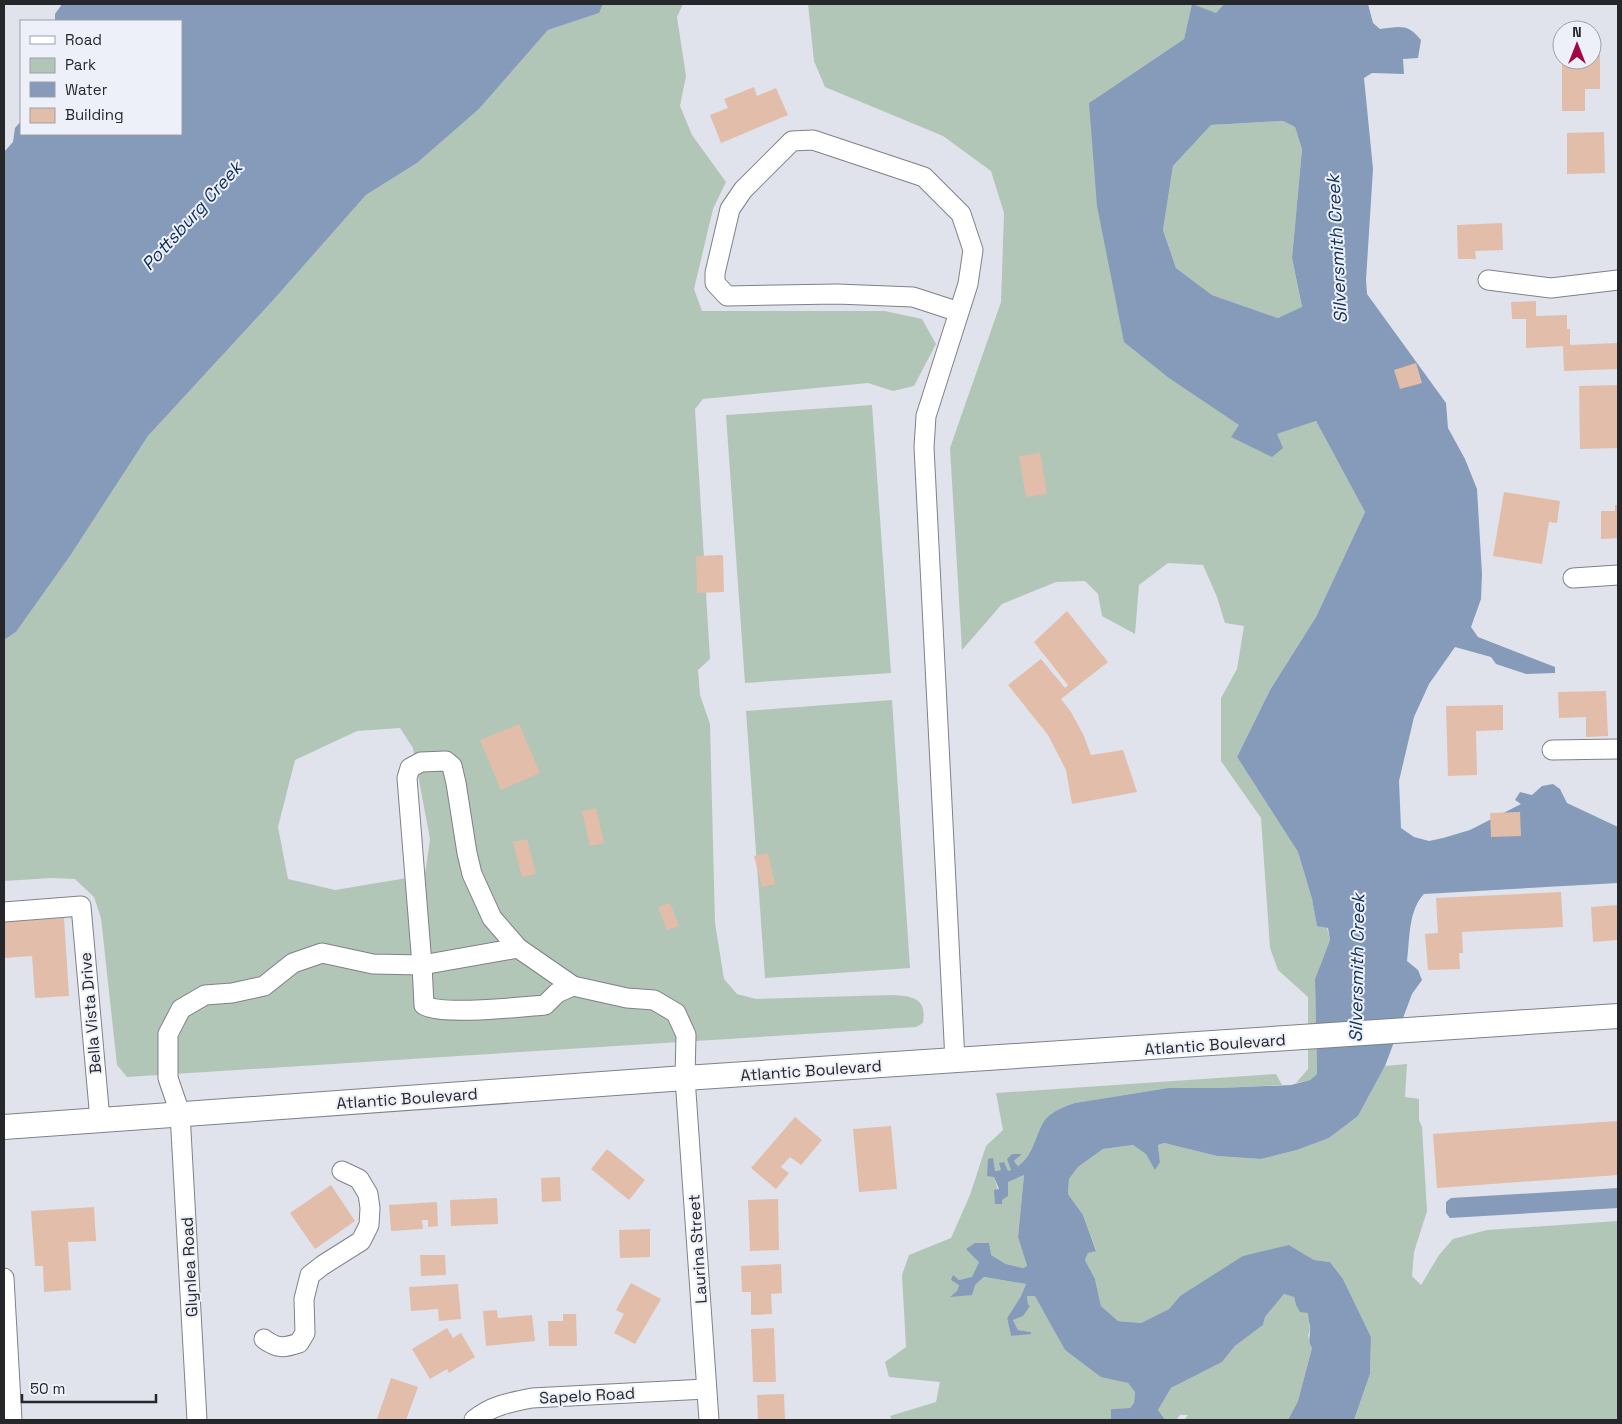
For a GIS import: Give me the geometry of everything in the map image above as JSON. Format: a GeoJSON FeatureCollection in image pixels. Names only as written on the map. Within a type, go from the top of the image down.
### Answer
{"type":"FeatureCollection","features":[{"type":"Feature","properties":{"kind":"main road","name":"Atlantic Boulevard"},"geometry":{"type":"LineString","coordinates":[[4,1127],[685,1078],[1618,1016]]}},
{"type":"Feature","properties":{"kind":"street"},"geometry":{"type":"LineString","coordinates":[[955,1061],[924,447],[926,416],[968,284],[973,250],[961,214],[924,177],[813,140],[792,141],[742,190],[730,209],[715,273],[715,282],[727,296],[837,294],[913,296],[959,312]]}},
{"type":"Feature","properties":{"kind":"street"},"geometry":{"type":"LineString","coordinates":[[1488,280],[1551,288],[1618,280]]}},
{"type":"Feature","properties":{"kind":"street"},"geometry":{"type":"LineString","coordinates":[[1573,578],[1618,575]]}},
{"type":"Feature","properties":{"kind":"street"},"geometry":{"type":"LineString","coordinates":[[1552,750],[1618,749]]}},
{"type":"Feature","properties":{"kind":"street"},"geometry":{"type":"LineString","coordinates":[[446,761],[452,766],[466,853],[472,874],[492,918],[518,948],[573,986],[557,993],[545,1005],[447,1011],[428,1008],[424,1005],[407,778],[410,768],[421,762],[446,761]]}},
{"type":"Feature","properties":{"kind":"street","name":"Bella Vista Drive"},"geometry":{"type":"LineString","coordinates":[[4,912],[81,906],[100,1120]]}},
{"type":"Feature","properties":{"kind":"street","name":"Glynlea Road"},"geometry":{"type":"LineString","coordinates":[[198,1420],[180,1113],[168,1078],[168,1034],[181,1009],[205,994],[232,993],[264,986],[293,963],[322,954],[373,964],[422,965],[518,948]]}},
{"type":"Feature","properties":{"kind":"street","name":"Laurina Street"},"geometry":{"type":"LineString","coordinates":[[573,986],[627,998],[654,1000],[676,1013],[686,1035],[685,1078],[709,1420]]}},
{"type":"Feature","properties":{"kind":"street"},"geometry":{"type":"LineString","coordinates":[[264,1339],[273,1346],[287,1347],[299,1343],[305,1332],[304,1299],[310,1275],[361,1241],[368,1225],[370,1208],[368,1194],[359,1179],[342,1171]]}},
{"type":"Feature","properties":{"kind":"street"},"geometry":{"type":"LineString","coordinates":[[4,1278],[12,1420]]}},
{"type":"Feature","properties":{"kind":"street","name":"Sapelo Road"},"geometry":{"type":"LineString","coordinates":[[474,1420],[491,1408],[532,1398],[706,1389]]}},
{"type":"Feature","properties":{"kind":"green space"},"geometry":{"type":"Polygon","coordinates":[[[603,4],[683,4],[677,17],[686,76],[680,106],[692,135],[726,182],[713,209],[694,289],[702,311],[885,311],[922,319],[936,344],[914,386],[893,391],[868,383],[703,399],[695,409],[710,659],[698,670],[700,695],[710,724],[715,923],[724,979],[737,994],[756,999],[906,996],[920,1003],[923,1008],[923,1023],[916,1027],[127,1077],[117,1065],[101,918],[94,897],[75,879],[52,878],[4,881],[4,640],[16,632],[70,556],[148,436],[276,297],[366,195],[417,163],[479,109],[548,30],[598,13],[603,4]],[[400,728],[357,731],[295,760],[278,827],[288,879],[335,890],[425,875],[430,839],[413,748],[400,728]]]}},
{"type":"Feature","properties":{"kind":"green space"},"geometry":{"type":"Polygon","coordinates":[[[808,4],[1224,4],[1216,13],[1192,5],[1184,39],[1089,103],[1240,426],[1232,437],[1277,434],[1316,421],[1365,512],[1316,617],[1270,690],[1237,757],[1298,852],[1312,899],[1317,925],[1327,928],[1330,940],[1315,979],[1317,1074],[1310,1080],[1296,1083],[1308,1069],[1308,997],[1278,970],[1270,948],[1261,818],[1221,761],[1221,698],[1237,669],[1244,626],[1225,623],[1217,597],[1203,565],[1168,563],[1139,585],[1135,634],[1102,616],[1098,594],[1085,581],[1056,582],[1002,604],[962,650],[950,448],[1001,302],[1004,213],[991,171],[943,136],[825,87],[814,61],[808,4]]]}},
{"type":"Feature","properties":{"kind":"green space"},"geometry":{"type":"Polygon","coordinates":[[[1283,121],[1295,127],[1302,148],[1292,258],[1302,308],[1278,318],[1212,295],[1176,268],[1163,230],[1173,166],[1211,125],[1283,121]]]}},
{"type":"Feature","properties":{"kind":"green space"},"geometry":{"type":"Polygon","coordinates":[[[872,405],[891,673],[745,683],[726,415],[872,405]]]}},
{"type":"Feature","properties":{"kind":"green space"},"geometry":{"type":"Polygon","coordinates":[[[892,700],[910,968],[765,978],[746,711],[892,700]]]}},
{"type":"Feature","properties":{"kind":"green space"},"geometry":{"type":"Polygon","coordinates":[[[1407,1064],[1405,1097],[1419,1099],[1427,1211],[1414,1252],[1412,1276],[1421,1285],[1439,1255],[1453,1239],[1487,1230],[1618,1221],[1618,1420],[1354,1420],[1370,1374],[1371,1337],[1343,1279],[1330,1262],[1314,1260],[1289,1245],[1270,1251],[1180,1296],[1169,1309],[1141,1323],[1118,1321],[1101,1306],[1095,1279],[1085,1260],[1088,1253],[1096,1250],[1083,1215],[1068,1194],[1069,1179],[1078,1167],[1103,1149],[1133,1145],[1160,1162],[1158,1145],[1164,1143],[1217,1156],[1261,1159],[1297,1150],[1329,1138],[1358,1116],[1385,1066],[1407,1064]]]}},
{"type":"Feature","properties":{"kind":"green space"},"geometry":{"type":"Polygon","coordinates":[[[1276,1074],[1282,1085],[1168,1088],[1071,1104],[1050,1115],[1044,1121],[1023,1162],[1018,1166],[1014,1161],[1022,1154],[1012,1154],[1011,1170],[1008,1172],[1003,1162],[1001,1170],[994,1171],[1001,1200],[1007,1182],[1024,1175],[1018,1237],[1027,1266],[1023,1268],[1006,1264],[991,1255],[979,1262],[972,1278],[959,1280],[953,1276],[959,1285],[957,1291],[951,1297],[975,1285],[984,1277],[1026,1284],[1007,1318],[1011,1336],[1030,1332],[1018,1330],[1013,1320],[1030,1306],[1027,1296],[1036,1296],[1065,1350],[1101,1376],[1128,1383],[1135,1392],[1134,1403],[1130,1408],[1111,1409],[1111,1420],[892,1420],[890,1416],[936,1402],[940,1382],[889,1377],[885,1362],[906,1347],[902,1275],[909,1255],[951,1238],[970,1195],[986,1146],[1003,1130],[996,1093],[1276,1074]]]}},
{"type":"Feature","properties":{"kind":"green space"},"geometry":{"type":"Polygon","coordinates":[[[1284,1294],[1294,1297],[1296,1305],[1308,1313],[1310,1330],[1308,1336],[1312,1348],[1298,1401],[1288,1420],[1184,1420],[1188,1415],[1180,1415],[1176,1420],[1163,1419],[1158,1410],[1171,1388],[1222,1362],[1235,1346],[1263,1325],[1265,1317],[1284,1294]]]}},
{"type":"Feature","properties":{"kind":"water","name":"Pottsburg Creek"},"geometry":{"type":"Polygon","coordinates":[[[62,4],[603,4],[599,13],[548,30],[479,109],[417,163],[366,195],[276,297],[148,436],[70,556],[16,632],[4,640],[4,152],[13,142],[15,128],[20,122],[20,135],[182,135],[182,20],[55,20],[55,14],[62,4]]]}},
{"type":"Feature","properties":{"kind":"water","name":"Silversmith Creek"},"geometry":{"type":"Polygon","coordinates":[[[1192,4],[1216,13],[1224,4],[1368,4],[1373,23],[1380,29],[1403,27],[1421,40],[1418,58],[1403,59],[1404,74],[1372,73],[1364,78],[1373,169],[1366,280],[1367,294],[1446,403],[1448,428],[1465,459],[1477,489],[1482,574],[1481,599],[1471,627],[1478,637],[1555,667],[1555,673],[1526,674],[1496,664],[1491,657],[1455,647],[1429,684],[1414,717],[1399,781],[1401,828],[1414,837],[1429,841],[1443,838],[1470,830],[1521,804],[1515,800],[1520,792],[1532,795],[1542,786],[1553,784],[1560,789],[1567,803],[1618,827],[1618,883],[1424,894],[1412,917],[1407,961],[1418,970],[1422,980],[1412,994],[1385,1066],[1358,1116],[1329,1138],[1297,1150],[1261,1159],[1217,1156],[1164,1143],[1158,1145],[1160,1162],[1155,1170],[1146,1154],[1133,1145],[1103,1149],[1078,1167],[1069,1179],[1068,1194],[1083,1215],[1096,1251],[1088,1253],[1085,1260],[1095,1279],[1101,1306],[1118,1321],[1141,1323],[1169,1309],[1180,1296],[1243,1256],[1289,1245],[1314,1260],[1330,1262],[1343,1279],[1371,1337],[1370,1374],[1354,1420],[1288,1420],[1298,1401],[1312,1348],[1308,1313],[1300,1312],[1294,1297],[1284,1294],[1265,1317],[1263,1325],[1235,1346],[1222,1362],[1171,1388],[1158,1410],[1165,1420],[1111,1420],[1111,1409],[1130,1408],[1134,1403],[1135,1392],[1128,1383],[1101,1377],[1065,1350],[1035,1296],[1027,1296],[1030,1306],[1023,1316],[1013,1320],[1018,1330],[1031,1332],[1031,1334],[1011,1336],[1007,1318],[1026,1284],[984,1277],[975,1285],[972,1295],[950,1297],[957,1291],[959,1285],[951,1280],[953,1275],[959,1280],[972,1277],[979,1262],[966,1249],[975,1243],[989,1243],[991,1255],[1006,1264],[1023,1268],[1027,1266],[1018,1237],[1024,1175],[1008,1182],[1008,1196],[1002,1200],[1002,1204],[995,1204],[994,1190],[999,1189],[994,1177],[987,1176],[988,1159],[993,1158],[995,1171],[1001,1170],[999,1163],[1004,1162],[1008,1171],[1011,1170],[1007,1159],[1012,1154],[1022,1154],[1014,1161],[1018,1166],[1027,1157],[1044,1121],[1054,1112],[1075,1103],[1168,1088],[1291,1085],[1310,1080],[1317,1074],[1315,979],[1330,940],[1328,928],[1317,926],[1312,899],[1298,852],[1237,757],[1270,690],[1316,617],[1365,512],[1316,421],[1277,434],[1283,448],[1272,457],[1231,437],[1239,425],[1169,378],[1124,342],[1097,206],[1089,103],[1184,39],[1192,4]],[[1283,121],[1211,125],[1173,166],[1163,230],[1176,268],[1212,295],[1278,318],[1302,307],[1292,258],[1302,149],[1295,127],[1283,121]]]}},
{"type":"Feature","properties":{"kind":"water"},"geometry":{"type":"Polygon","coordinates":[[[1618,1188],[1618,1208],[1450,1218],[1446,1213],[1446,1202],[1451,1198],[1618,1188]]]}},
{"type":"Feature","properties":{"kind":"building"},"geometry":{"type":"Polygon","coordinates":[[[1562,70],[1600,70],[1600,89],[1585,89],[1585,111],[1562,111],[1562,70]]]}},
{"type":"Feature","properties":{"kind":"building"},"geometry":{"type":"Polygon","coordinates":[[[754,87],[757,96],[776,88],[788,115],[721,143],[710,115],[728,108],[724,99],[754,87]]]}},
{"type":"Feature","properties":{"kind":"building"},"geometry":{"type":"Polygon","coordinates":[[[1604,132],[1605,173],[1567,174],[1567,133],[1604,132]]]}},
{"type":"Feature","properties":{"kind":"building"},"geometry":{"type":"Polygon","coordinates":[[[1502,223],[1503,250],[1475,251],[1476,259],[1458,259],[1457,225],[1502,223]]]}},
{"type":"Feature","properties":{"kind":"building"},"geometry":{"type":"Polygon","coordinates":[[[1536,301],[1536,316],[1567,315],[1567,329],[1570,329],[1570,345],[1618,343],[1618,369],[1564,371],[1563,346],[1526,348],[1526,319],[1512,319],[1511,302],[1536,301]]]}},
{"type":"Feature","properties":{"kind":"building"},"geometry":{"type":"Polygon","coordinates":[[[1416,363],[1422,383],[1400,389],[1394,370],[1416,363]]]}},
{"type":"Feature","properties":{"kind":"building"},"geometry":{"type":"Polygon","coordinates":[[[1618,385],[1618,448],[1580,449],[1579,386],[1618,385]]]}},
{"type":"Feature","properties":{"kind":"building"},"geometry":{"type":"Polygon","coordinates":[[[1040,453],[1047,494],[1026,497],[1019,456],[1040,453]]]}},
{"type":"Feature","properties":{"kind":"building"},"geometry":{"type":"Polygon","coordinates":[[[1504,492],[1560,501],[1557,523],[1549,522],[1542,564],[1493,556],[1504,492]]]}},
{"type":"Feature","properties":{"kind":"building"},"geometry":{"type":"Polygon","coordinates":[[[1615,505],[1618,505],[1618,538],[1601,539],[1601,511],[1615,511],[1615,505]]]}},
{"type":"Feature","properties":{"kind":"building"},"geometry":{"type":"Polygon","coordinates":[[[723,555],[724,592],[697,593],[696,556],[723,555]]]}},
{"type":"Feature","properties":{"kind":"building"},"geometry":{"type":"Polygon","coordinates":[[[1067,611],[1108,662],[1061,699],[1071,712],[1083,734],[1091,755],[1123,750],[1137,792],[1072,804],[1066,770],[1048,735],[1008,685],[1041,659],[1065,688],[1068,685],[1034,642],[1067,611]]]}},
{"type":"Feature","properties":{"kind":"building"},"geometry":{"type":"Polygon","coordinates":[[[1606,691],[1608,736],[1586,737],[1586,717],[1559,718],[1558,692],[1606,691]]]}},
{"type":"Feature","properties":{"kind":"building"},"geometry":{"type":"Polygon","coordinates":[[[1503,705],[1503,730],[1476,731],[1477,775],[1448,776],[1446,706],[1503,705]]]}},
{"type":"Feature","properties":{"kind":"building"},"geometry":{"type":"Polygon","coordinates":[[[519,724],[540,773],[501,790],[480,740],[519,724]]]}},
{"type":"Feature","properties":{"kind":"building"},"geometry":{"type":"Polygon","coordinates":[[[596,808],[604,843],[590,846],[582,811],[596,808]]]}},
{"type":"Feature","properties":{"kind":"building"},"geometry":{"type":"Polygon","coordinates":[[[1520,812],[1521,836],[1491,837],[1490,813],[1520,812]]]}},
{"type":"Feature","properties":{"kind":"building"},"geometry":{"type":"Polygon","coordinates":[[[527,839],[536,874],[522,877],[513,842],[527,839]]]}},
{"type":"Feature","properties":{"kind":"building"},"geometry":{"type":"Polygon","coordinates":[[[768,853],[775,884],[762,887],[754,856],[768,853]]]}},
{"type":"Feature","properties":{"kind":"building"},"geometry":{"type":"Polygon","coordinates":[[[1561,892],[1563,927],[1462,932],[1463,953],[1459,953],[1460,969],[1428,970],[1425,934],[1438,933],[1436,898],[1561,892]]]}},
{"type":"Feature","properties":{"kind":"building"},"geometry":{"type":"Polygon","coordinates":[[[670,903],[679,926],[667,930],[658,907],[670,903]]]}},
{"type":"Feature","properties":{"kind":"building"},"geometry":{"type":"Polygon","coordinates":[[[1618,905],[1618,940],[1593,942],[1591,907],[1618,905]]]}},
{"type":"Feature","properties":{"kind":"building"},"geometry":{"type":"Polygon","coordinates":[[[64,918],[69,996],[35,998],[32,956],[4,958],[4,922],[64,918]]]}},
{"type":"Feature","properties":{"kind":"building"},"geometry":{"type":"Polygon","coordinates":[[[795,1117],[822,1140],[801,1165],[790,1157],[781,1167],[789,1173],[776,1189],[751,1168],[795,1117]]]}},
{"type":"Feature","properties":{"kind":"building"},"geometry":{"type":"Polygon","coordinates":[[[1618,1121],[1618,1175],[1437,1188],[1433,1134],[1618,1121]]]}},
{"type":"Feature","properties":{"kind":"building"},"geometry":{"type":"Polygon","coordinates":[[[891,1126],[897,1189],[859,1192],[853,1129],[891,1126]]]}},
{"type":"Feature","properties":{"kind":"building"},"geometry":{"type":"Polygon","coordinates":[[[607,1149],[645,1180],[629,1200],[591,1169],[607,1149]]]}},
{"type":"Feature","properties":{"kind":"building"},"geometry":{"type":"Polygon","coordinates":[[[560,1177],[561,1201],[542,1202],[541,1178],[560,1177]]]}},
{"type":"Feature","properties":{"kind":"building"},"geometry":{"type":"Polygon","coordinates":[[[331,1185],[355,1221],[315,1249],[290,1213],[331,1185]]]}},
{"type":"Feature","properties":{"kind":"building"},"geometry":{"type":"Polygon","coordinates":[[[497,1198],[498,1224],[451,1226],[450,1200],[497,1198]]]}},
{"type":"Feature","properties":{"kind":"building"},"geometry":{"type":"Polygon","coordinates":[[[778,1199],[779,1250],[750,1251],[748,1200],[778,1199]]]}},
{"type":"Feature","properties":{"kind":"building"},"geometry":{"type":"Polygon","coordinates":[[[437,1202],[438,1226],[428,1227],[428,1220],[422,1220],[423,1229],[391,1231],[389,1205],[437,1202]]]}},
{"type":"Feature","properties":{"kind":"building"},"geometry":{"type":"Polygon","coordinates":[[[94,1207],[96,1241],[68,1242],[71,1290],[44,1292],[43,1266],[35,1266],[31,1211],[94,1207]]]}},
{"type":"Feature","properties":{"kind":"building"},"geometry":{"type":"Polygon","coordinates":[[[650,1229],[650,1257],[620,1258],[619,1230],[650,1229]]]}},
{"type":"Feature","properties":{"kind":"building"},"geometry":{"type":"Polygon","coordinates":[[[420,1255],[445,1255],[446,1275],[421,1276],[420,1255]]]}},
{"type":"Feature","properties":{"kind":"building"},"geometry":{"type":"Polygon","coordinates":[[[781,1264],[782,1293],[771,1294],[772,1314],[751,1315],[751,1292],[742,1292],[741,1266],[781,1264]]]}},
{"type":"Feature","properties":{"kind":"building"},"geometry":{"type":"Polygon","coordinates":[[[631,1283],[661,1299],[635,1344],[614,1333],[624,1314],[616,1310],[631,1283]]]}},
{"type":"Feature","properties":{"kind":"building"},"geometry":{"type":"Polygon","coordinates":[[[458,1284],[461,1319],[439,1321],[438,1309],[411,1311],[409,1287],[458,1284]]]}},
{"type":"Feature","properties":{"kind":"building"},"geometry":{"type":"Polygon","coordinates":[[[497,1310],[498,1318],[532,1315],[535,1341],[486,1346],[483,1311],[497,1310]]]}},
{"type":"Feature","properties":{"kind":"building"},"geometry":{"type":"Polygon","coordinates":[[[563,1314],[576,1314],[577,1346],[549,1346],[548,1321],[563,1321],[563,1314]]]}},
{"type":"Feature","properties":{"kind":"building"},"geometry":{"type":"Polygon","coordinates":[[[447,1328],[453,1338],[461,1333],[475,1357],[449,1373],[447,1369],[430,1379],[412,1349],[447,1328]]]}},
{"type":"Feature","properties":{"kind":"building"},"geometry":{"type":"Polygon","coordinates":[[[774,1328],[776,1382],[753,1382],[751,1329],[774,1328]]]}},
{"type":"Feature","properties":{"kind":"building"},"geometry":{"type":"Polygon","coordinates":[[[391,1378],[418,1387],[406,1420],[377,1419],[391,1378]]]}},
{"type":"Feature","properties":{"kind":"building"},"geometry":{"type":"Polygon","coordinates":[[[784,1394],[785,1420],[758,1420],[757,1395],[784,1394]]]}}]}
